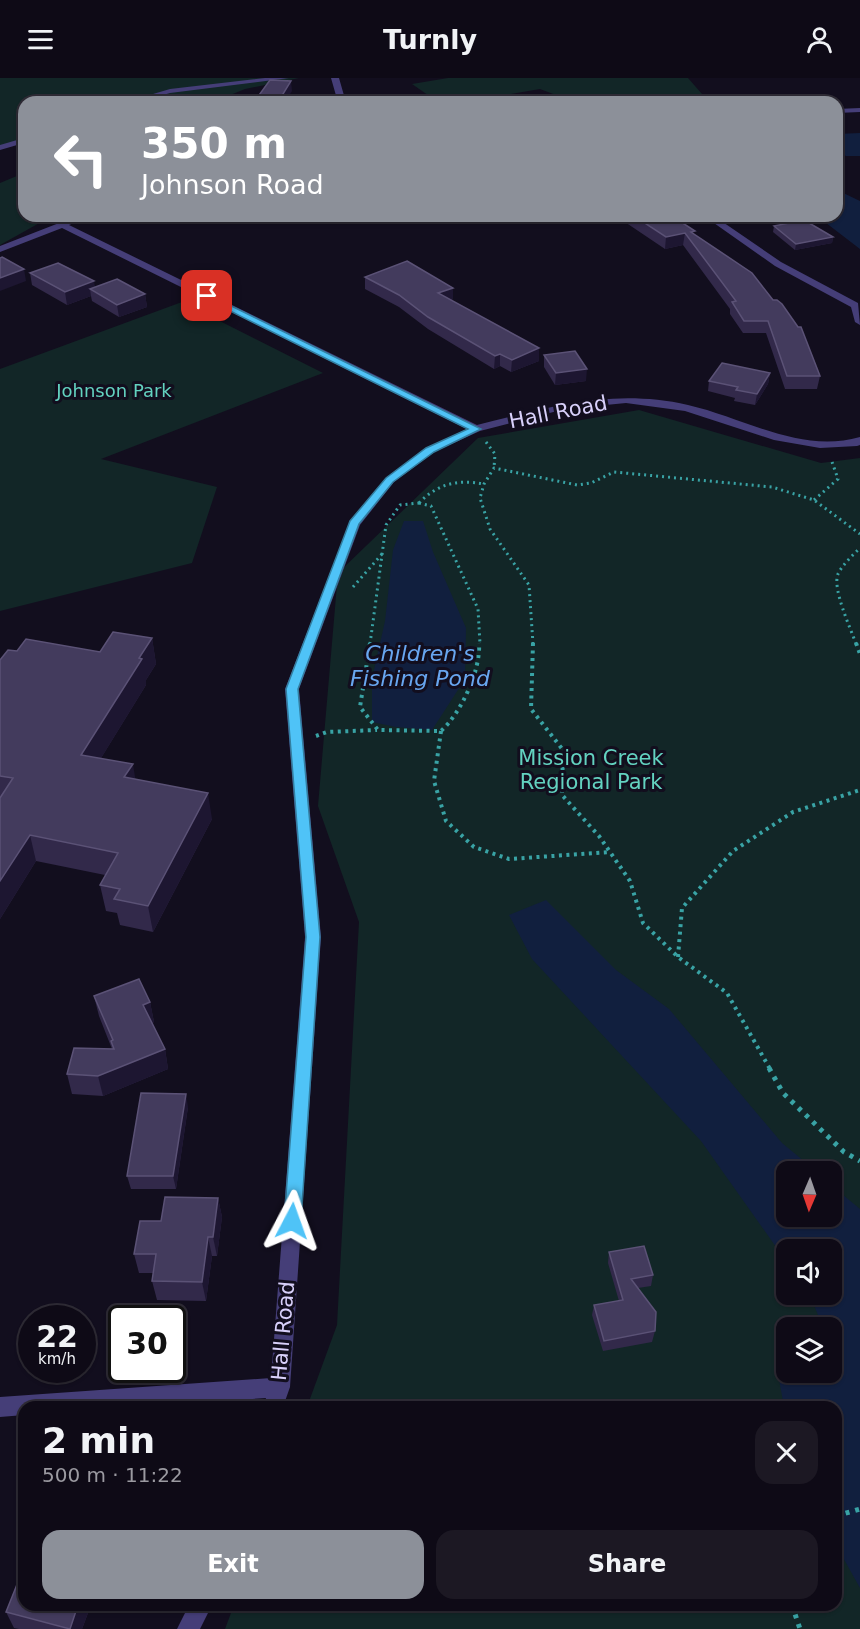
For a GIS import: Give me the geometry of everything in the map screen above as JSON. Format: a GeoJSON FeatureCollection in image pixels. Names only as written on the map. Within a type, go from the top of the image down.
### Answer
{"type":"FeatureCollection","features":[{"type":"Feature","properties":{"kind":"street"},"geometry":{"type":"LineString","coordinates":[[152,96],[170,91],[285,78]]}},
{"type":"Feature","properties":{"kind":"street"},"geometry":{"type":"LineString","coordinates":[[335,78],[340,96]]}},
{"type":"Feature","properties":{"kind":"street"},"geometry":{"type":"LineString","coordinates":[[843,111],[860,110]]}},
{"type":"Feature","properties":{"kind":"street"},"geometry":{"type":"LineString","coordinates":[[0,148],[18,142]]}},
{"type":"Feature","properties":{"kind":"street"},"geometry":{"type":"LineString","coordinates":[[0,249],[70,222]]}},
{"type":"Feature","properties":{"kind":"street"},"geometry":{"type":"LineString","coordinates":[[717,222],[778,264],[858,303],[860,322]]}},
{"type":"Feature","properties":{"kind":"street"},"geometry":{"type":"LineString","coordinates":[[62,225],[476,429]]}},
{"type":"Feature","properties":{"kind":"street","name":"Hall Road"},"geometry":{"type":"LineString","coordinates":[[275,1401],[280,1388],[313,937],[292,689],[354,524],[390,480],[430,450],[476,429],[565,406],[626,400],[687,408],[774,437],[824,445],[853,444],[860,440]]}},
{"type":"Feature","properties":{"kind":"street"},"geometry":{"type":"LineString","coordinates":[[88,1401],[280,1388]]}},
{"type":"Feature","properties":{"kind":"street"},"geometry":{"type":"LineString","coordinates":[[0,1407],[18,1406]]}},
{"type":"Feature","properties":{"kind":"street"},"geometry":{"type":"LineString","coordinates":[[188,1629],[198,1611]]}},
{"type":"Feature","properties":{"kind":"path"},"geometry":{"type":"LineString","coordinates":[[476,429],[495,454],[494,468],[484,484],[480,498],[490,529],[529,585],[533,623],[531,709],[563,750],[562,795],[610,852],[630,881],[643,923],[678,957],[727,993],[783,1093],[844,1152],[860,1161]]}},
{"type":"Feature","properties":{"kind":"path"},"geometry":{"type":"LineString","coordinates":[[814,500],[838,479],[824,445]]}},
{"type":"Feature","properties":{"kind":"path"},"geometry":{"type":"LineString","coordinates":[[494,468],[577,485],[591,483],[614,472],[654,474],[772,488],[814,500],[860,534]]}},
{"type":"Feature","properties":{"kind":"path"},"geometry":{"type":"LineString","coordinates":[[419,503],[426,495],[442,485],[469,480],[484,484]]}},
{"type":"Feature","properties":{"kind":"path"},"geometry":{"type":"LineString","coordinates":[[378,730],[360,707],[368,667],[386,525],[400,505],[419,503],[431,506],[478,609],[480,656],[463,701],[452,721],[441,731],[435,781],[446,821],[474,847],[509,859],[610,852]]}},
{"type":"Feature","properties":{"kind":"path"},"geometry":{"type":"LineString","coordinates":[[860,549],[848,560],[837,578],[838,594],[860,654]]}},
{"type":"Feature","properties":{"kind":"path"},"geometry":{"type":"LineString","coordinates":[[353,587],[382,553]]}},
{"type":"Feature","properties":{"kind":"path"},"geometry":{"type":"LineString","coordinates":[[297,742],[327,732],[441,731]]}},
{"type":"Feature","properties":{"kind":"path"},"geometry":{"type":"LineString","coordinates":[[678,957],[682,908],[734,850],[793,812],[860,790]]}},
{"type":"Feature","properties":{"kind":"path"},"geometry":{"type":"LineString","coordinates":[[842,1514],[860,1509]]}},
{"type":"Feature","properties":{"kind":"path"},"geometry":{"type":"LineString","coordinates":[[794,1611],[800,1629]]}},
{"type":"Feature","properties":{"kind":"green space"},"geometry":{"type":"Polygon","coordinates":[[[0,78],[299,78],[245,89],[228,96],[18,96],[18,143],[0,149],[0,78]]]}},
{"type":"Feature","properties":{"kind":"green space"},"geometry":{"type":"Polygon","coordinates":[[[448,78],[688,78],[704,96],[558,96],[540,89],[499,96],[429,96],[412,84],[448,78]]]}},
{"type":"Feature","properties":{"kind":"green space"},"geometry":{"type":"Polygon","coordinates":[[[18,176],[18,222],[41,222],[0,245],[0,183],[18,176]]]}},
{"type":"Feature","properties":{"kind":"green space","name":"Johnson Park"},"geometry":{"type":"Polygon","coordinates":[[[182,302],[323,373],[101,459],[217,487],[192,563],[0,611],[0,369],[182,302]]]}},
{"type":"Feature","properties":{"kind":"green space","name":"Mission Creek Regional Park"},"geometry":{"type":"Polygon","coordinates":[[[639,410],[821,463],[860,458],[860,1629],[225,1629],[232,1611],[842,1611],[842,1401],[309,1401],[337,1325],[359,922],[318,806],[338,573],[478,438],[639,410]]]}},
{"type":"Feature","properties":{"kind":"water"},"geometry":{"type":"Polygon","coordinates":[[[860,133],[860,156],[843,154],[843,134],[860,133]]]}},
{"type":"Feature","properties":{"kind":"water"},"geometry":{"type":"Polygon","coordinates":[[[843,193],[860,201],[860,249],[825,222],[843,222],[843,193]]]}},
{"type":"Feature","properties":{"kind":"water","name":"Children's Fishing Pond"},"geometry":{"type":"Polygon","coordinates":[[[404,521],[423,521],[433,552],[466,628],[465,679],[432,730],[372,722],[372,679],[385,621],[393,550],[404,521]]]}},
{"type":"Feature","properties":{"kind":"water"},"geometry":{"type":"Polygon","coordinates":[[[546,900],[616,970],[669,1009],[782,1143],[804,1161],[776,1161],[776,1227],[842,1227],[842,1194],[860,1209],[860,1588],[842,1556],[842,1401],[783,1401],[780,1383],[842,1383],[842,1317],[817,1317],[814,1305],[842,1305],[842,1239],[776,1239],[776,1247],[701,1141],[532,959],[509,915],[546,900]]]}},
{"type":"Feature","properties":{"kind":"building"},"geometry":{"type":"Polygon","coordinates":[[[270,80],[291,81],[282,96],[258,96],[270,80]]]}},
{"type":"Feature","properties":{"kind":"building"},"geometry":{"type":"Polygon","coordinates":[[[643,222],[681,222],[695,231],[691,232],[752,273],[773,300],[782,304],[798,327],[801,327],[820,376],[787,376],[768,321],[744,321],[732,302],[736,301],[685,233],[666,237],[643,222]]]}},
{"type":"Feature","properties":{"kind":"building"},"geometry":{"type":"Polygon","coordinates":[[[807,222],[833,237],[796,244],[774,226],[807,222]]]}},
{"type":"Feature","properties":{"kind":"building"},"geometry":{"type":"Polygon","coordinates":[[[0,258],[24,269],[0,278],[0,258]]]}},
{"type":"Feature","properties":{"kind":"building"},"geometry":{"type":"Polygon","coordinates":[[[407,261],[453,288],[438,293],[539,348],[512,360],[500,354],[495,356],[428,317],[399,295],[365,277],[407,261]]]}},
{"type":"Feature","properties":{"kind":"building"},"geometry":{"type":"Polygon","coordinates":[[[58,263],[94,281],[65,292],[30,273],[58,263]]]}},
{"type":"Feature","properties":{"kind":"building"},"geometry":{"type":"Polygon","coordinates":[[[117,279],[145,294],[117,305],[90,289],[117,279]]]}},
{"type":"Feature","properties":{"kind":"building"},"geometry":{"type":"Polygon","coordinates":[[[575,351],[587,369],[556,373],[544,355],[575,351]]]}},
{"type":"Feature","properties":{"kind":"building"},"geometry":{"type":"Polygon","coordinates":[[[722,363],[770,373],[757,394],[736,390],[738,387],[709,381],[722,363]]]}},
{"type":"Feature","properties":{"kind":"building"},"geometry":{"type":"Polygon","coordinates":[[[113,632],[152,638],[139,658],[142,659],[81,755],[133,764],[124,777],[208,793],[148,906],[114,899],[120,889],[100,885],[118,853],[30,835],[0,881],[0,798],[13,778],[0,776],[0,660],[8,650],[17,651],[26,639],[100,652],[113,632]]]}},
{"type":"Feature","properties":{"kind":"building"},"geometry":{"type":"Polygon","coordinates":[[[139,979],[150,1002],[143,1005],[165,1049],[98,1076],[67,1074],[74,1048],[114,1049],[111,1041],[113,1040],[94,996],[139,979]]]}},
{"type":"Feature","properties":{"kind":"building"},"geometry":{"type":"Polygon","coordinates":[[[141,1093],[186,1094],[173,1176],[127,1176],[141,1093]]]}},
{"type":"Feature","properties":{"kind":"building"},"geometry":{"type":"Polygon","coordinates":[[[165,1197],[218,1198],[213,1237],[208,1237],[202,1282],[152,1281],[156,1254],[134,1254],[140,1221],[161,1221],[165,1197]]]}},
{"type":"Feature","properties":{"kind":"building"},"geometry":{"type":"Polygon","coordinates":[[[644,1246],[653,1275],[631,1279],[656,1312],[655,1331],[604,1341],[594,1305],[623,1300],[609,1252],[644,1246]]]}},
{"type":"Feature","properties":{"kind":"building"},"geometry":{"type":"Polygon","coordinates":[[[18,1582],[18,1611],[76,1611],[70,1629],[6,1612],[18,1582]]]}},
{"type":"Feature","properties":{"kind":"route"},"geometry":{"type":"LineString","coordinates":[[207,296],[476,429],[430,450],[390,480],[354,524],[292,689],[313,937],[292,1221]]}}]}
